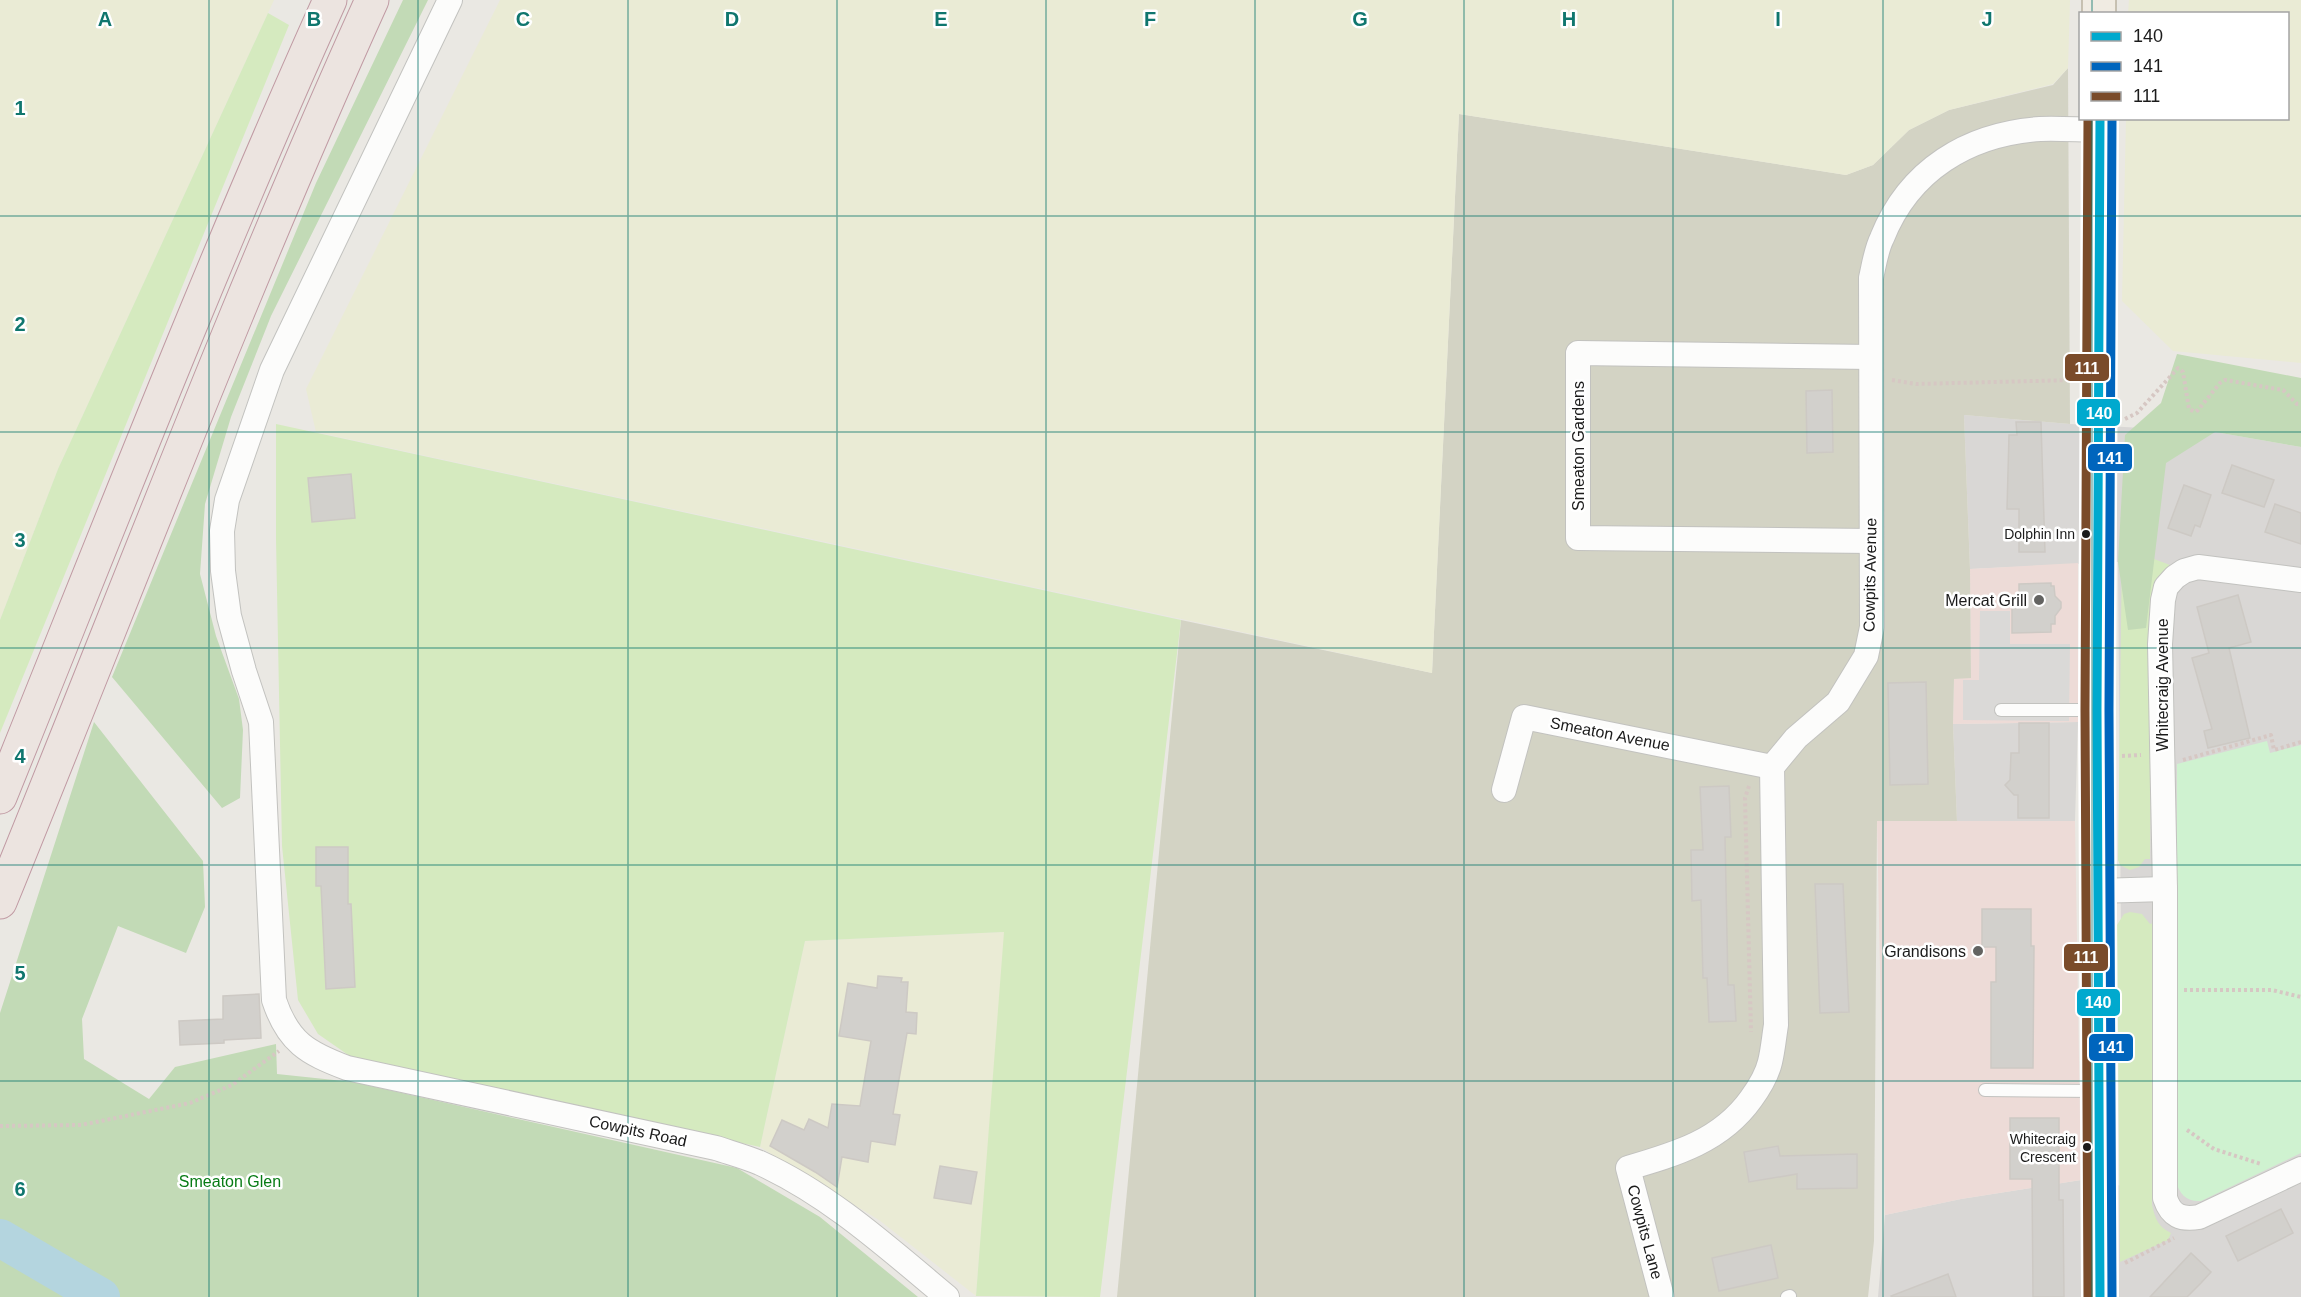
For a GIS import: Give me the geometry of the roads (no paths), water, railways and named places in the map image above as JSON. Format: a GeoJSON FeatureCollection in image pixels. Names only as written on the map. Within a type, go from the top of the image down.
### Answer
{"type":"FeatureCollection","features":[{"type":"Feature","properties":{"kind":"highway"},"geometry":{"type":"LineString","coordinates":[[0,797],[207,286],[279,114],[330,0]]}},
{"type":"Feature","properties":{"kind":"highway"},"geometry":{"type":"LineString","coordinates":[[0,902],[236,317],[372,0]]}},
{"type":"Feature","properties":{"kind":"main road"},"geometry":{"type":"LineString","coordinates":[[2099,1284],[2097,710],[2100,124]]}},
{"type":"Feature","properties":{"kind":"street","name":"Cowpits Road"},"geometry":{"type":"LineString","coordinates":[[450,0],[272,370],[227,500],[224,521],[223,571],[229,616],[261,722],[274,1000],[281,1022],[296,1040],[319,1057],[347,1068],[716,1148],[758,1162],[803,1185],[864,1228],[946,1297]]}},
{"type":"Feature","properties":{"kind":"street","name":"Cowpits Avenue"},"geometry":{"type":"LineString","coordinates":[[1772,766],[1796,738],[1838,702],[1866,656],[1872,627],[1871,278],[1881,238],[1899,202],[1921,176],[1959,151],[1997,135],[2100,124]]}},
{"type":"Feature","properties":{"kind":"street","name":"Smeaton Gardens"},"geometry":{"type":"LineString","coordinates":[[1871,367],[1578,353],[1578,538],[1871,541]]}},
{"type":"Feature","properties":{"kind":"street","name":"Whitecraig Avenue"},"geometry":{"type":"LineString","coordinates":[[2165,889],[2160,644],[2166,588],[2175,577],[2184,571],[2198,567],[2301,580]]}},
{"type":"Feature","properties":{"kind":"street","name":"Smeaton Avenue"},"geometry":{"type":"LineString","coordinates":[[1504,790],[1524,717],[1772,766]]}},
{"type":"Feature","properties":{"kind":"street","name":"Cowpits Lane"},"geometry":{"type":"LineString","coordinates":[[1662,1297],[1628,1168],[1689,1149],[1716,1135],[1739,1115],[1758,1090],[1770,1062],[1776,1025],[1772,766]]}},
{"type":"Feature","properties":{"kind":"street"},"geometry":{"type":"LineString","coordinates":[[2097,891],[2165,889],[2164,1118],[2165,1198],[2168,1209],[2175,1215],[2186,1219],[2199,1217],[2293,1173]]}},
{"type":"Feature","properties":{"kind":"lane"},"geometry":{"type":"LineString","coordinates":[[2001,710],[2097,710]]}},
{"type":"Feature","properties":{"kind":"lane"},"geometry":{"type":"LineString","coordinates":[[1984,1090],[2098,1091]]}},
{"type":"Feature","properties":{"kind":"waterway"},"geometry":{"type":"LineString","coordinates":[[0,1238],[101,1297]]}},
{"type":"Feature","properties":{"kind":"place","name":"Dolphin Inn"},"geometry":{"type":"Point","coordinates":[2086,534]}},
{"type":"Feature","properties":{"kind":"place","name":"Mercat Grill"},"geometry":{"type":"Point","coordinates":[2039,600]}},
{"type":"Feature","properties":{"kind":"place","name":"Grandisons"},"geometry":{"type":"Point","coordinates":[1978,951]}},
{"type":"Feature","properties":{"kind":"place","name":"Whitecraig Crescent"},"geometry":{"type":"Point","coordinates":[2087,1147]}},
{"type":"Feature","properties":{"kind":"park label","name":"Smeaton Glen"},"geometry":{"type":"Point","coordinates":[230,1181]}}]}
